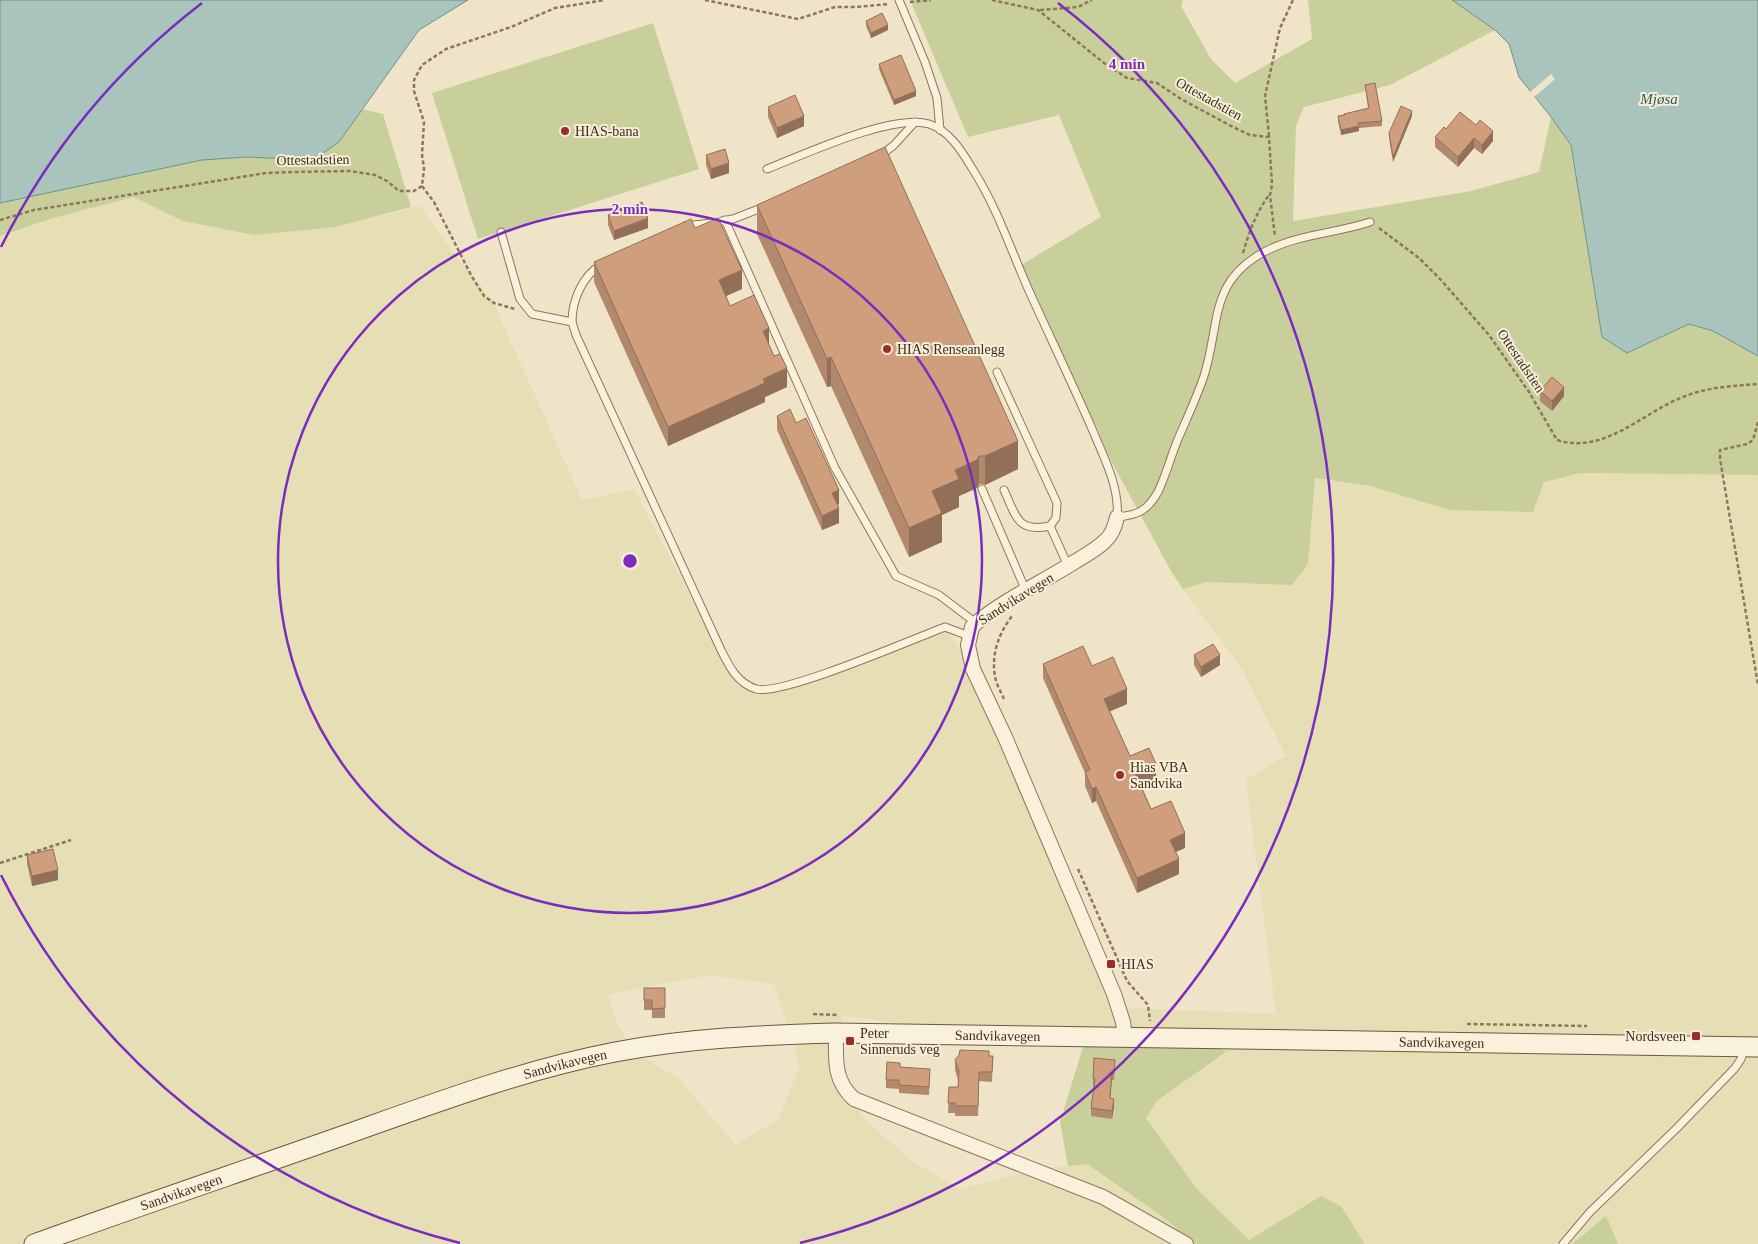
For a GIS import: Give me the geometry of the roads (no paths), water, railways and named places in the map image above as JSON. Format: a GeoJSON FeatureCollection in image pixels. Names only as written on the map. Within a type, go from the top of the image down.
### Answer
{"type":"FeatureCollection","features":[{"type":"Feature","properties":{"kind":"main road","name":"Sandvikavegen"},"geometry":{"type":"LineString","coordinates":[[34,1244],[459,1095],[565,1063],[615,1052],[666,1044],[758,1035],[838,1024],[1125,1037],[1751,1046]]}},
{"type":"Feature","properties":{"kind":"street","name":"Sandvikavegen"},"geometry":{"type":"LineString","coordinates":[[1117,518],[1114,529],[1104,542],[1068,566],[985,615],[972,627],[968,645],[973,669],[1005,737],[1114,994],[1123,1022],[1125,1037]]}},
{"type":"Feature","properties":{"kind":"street"},"geometry":{"type":"LineString","coordinates":[[838,1024],[837,1068],[839,1079],[854,1099],[1102,1197],[1186,1244]]}},
{"type":"Feature","properties":{"kind":"lane"},"geometry":{"type":"LineString","coordinates":[[899,1],[937,98],[940,130]]}},
{"type":"Feature","properties":{"kind":"lane"},"geometry":{"type":"LineString","coordinates":[[871,162],[894,145],[915,122]]}},
{"type":"Feature","properties":{"kind":"lane"},"geometry":{"type":"LineString","coordinates":[[766,169],[858,134],[894,124],[915,122],[929,124],[940,130],[958,147],[986,193],[1105,460],[1118,502],[1117,518],[1133,516],[1141,511],[1152,502],[1158,492],[1204,375],[1221,300],[1227,286],[1237,272],[1254,258],[1277,246],[1301,238],[1370,222]]}},
{"type":"Feature","properties":{"kind":"lane"},"geometry":{"type":"LineString","coordinates":[[678,228],[686,225],[725,220],[773,204]]}},
{"type":"Feature","properties":{"kind":"lane"},"geometry":{"type":"LineString","coordinates":[[725,220],[835,468],[896,576],[939,594],[976,623]]}},
{"type":"Feature","properties":{"kind":"lane"},"geometry":{"type":"LineString","coordinates":[[501,232],[520,299],[532,314],[572,322]]}},
{"type":"Feature","properties":{"kind":"lane"},"geometry":{"type":"LineString","coordinates":[[610,261],[594,269],[584,281],[577,294],[572,311],[572,322],[576,336],[717,641],[730,668],[742,682],[757,689],[776,688],[843,666],[945,627],[969,636]]}},
{"type":"Feature","properties":{"kind":"lane"},"geometry":{"type":"LineString","coordinates":[[996,372],[1057,503],[1056,518],[1050,526],[1028,528],[1020,522],[1004,490]]}},
{"type":"Feature","properties":{"kind":"lane"},"geometry":{"type":"LineString","coordinates":[[982,490],[1026,591]]}},
{"type":"Feature","properties":{"kind":"lane"},"geometry":{"type":"LineString","coordinates":[[1050,526],[1068,566]]}},
{"type":"Feature","properties":{"kind":"lane"},"geometry":{"type":"LineString","coordinates":[[1563,1244],[1590,1212],[1677,1128],[1735,1068],[1751,1046]]}},
{"type":"Feature","properties":{"kind":"water"},"geometry":{"type":"Polygon","coordinates":[[[0,0],[468,0],[419,30],[339,142],[313,160],[246,157],[202,160],[0,203],[0,0]]]}},
{"type":"Feature","properties":{"kind":"water","name":"Mjøsa"},"geometry":{"type":"Polygon","coordinates":[[[1452,0],[1758,0],[1758,356],[1713,331],[1689,324],[1627,353],[1602,337],[1571,145],[1519,77],[1509,44],[1495,30],[1452,0]]]}},
{"type":"Feature","properties":{"kind":"place","name":"HIAS-bana"},"geometry":{"type":"Point","coordinates":[565,131]}},
{"type":"Feature","properties":{"kind":"place","name":"HIAS Renseanlegg"},"geometry":{"type":"Point","coordinates":[887,349]}},
{"type":"Feature","properties":{"kind":"place","name":"Hias VBA Sandvika"},"geometry":{"type":"Point","coordinates":[1120,775]}},
{"type":"Feature","properties":{"kind":"place","name":"HIAS"},"geometry":{"type":"Point","coordinates":[1111,964]}},
{"type":"Feature","properties":{"kind":"place","name":"Nordsveen"},"geometry":{"type":"Point","coordinates":[1696,1036]}},
{"type":"Feature","properties":{"kind":"place","name":"Peter Sinneruds veg"},"geometry":{"type":"Point","coordinates":[850,1041]}}]}
